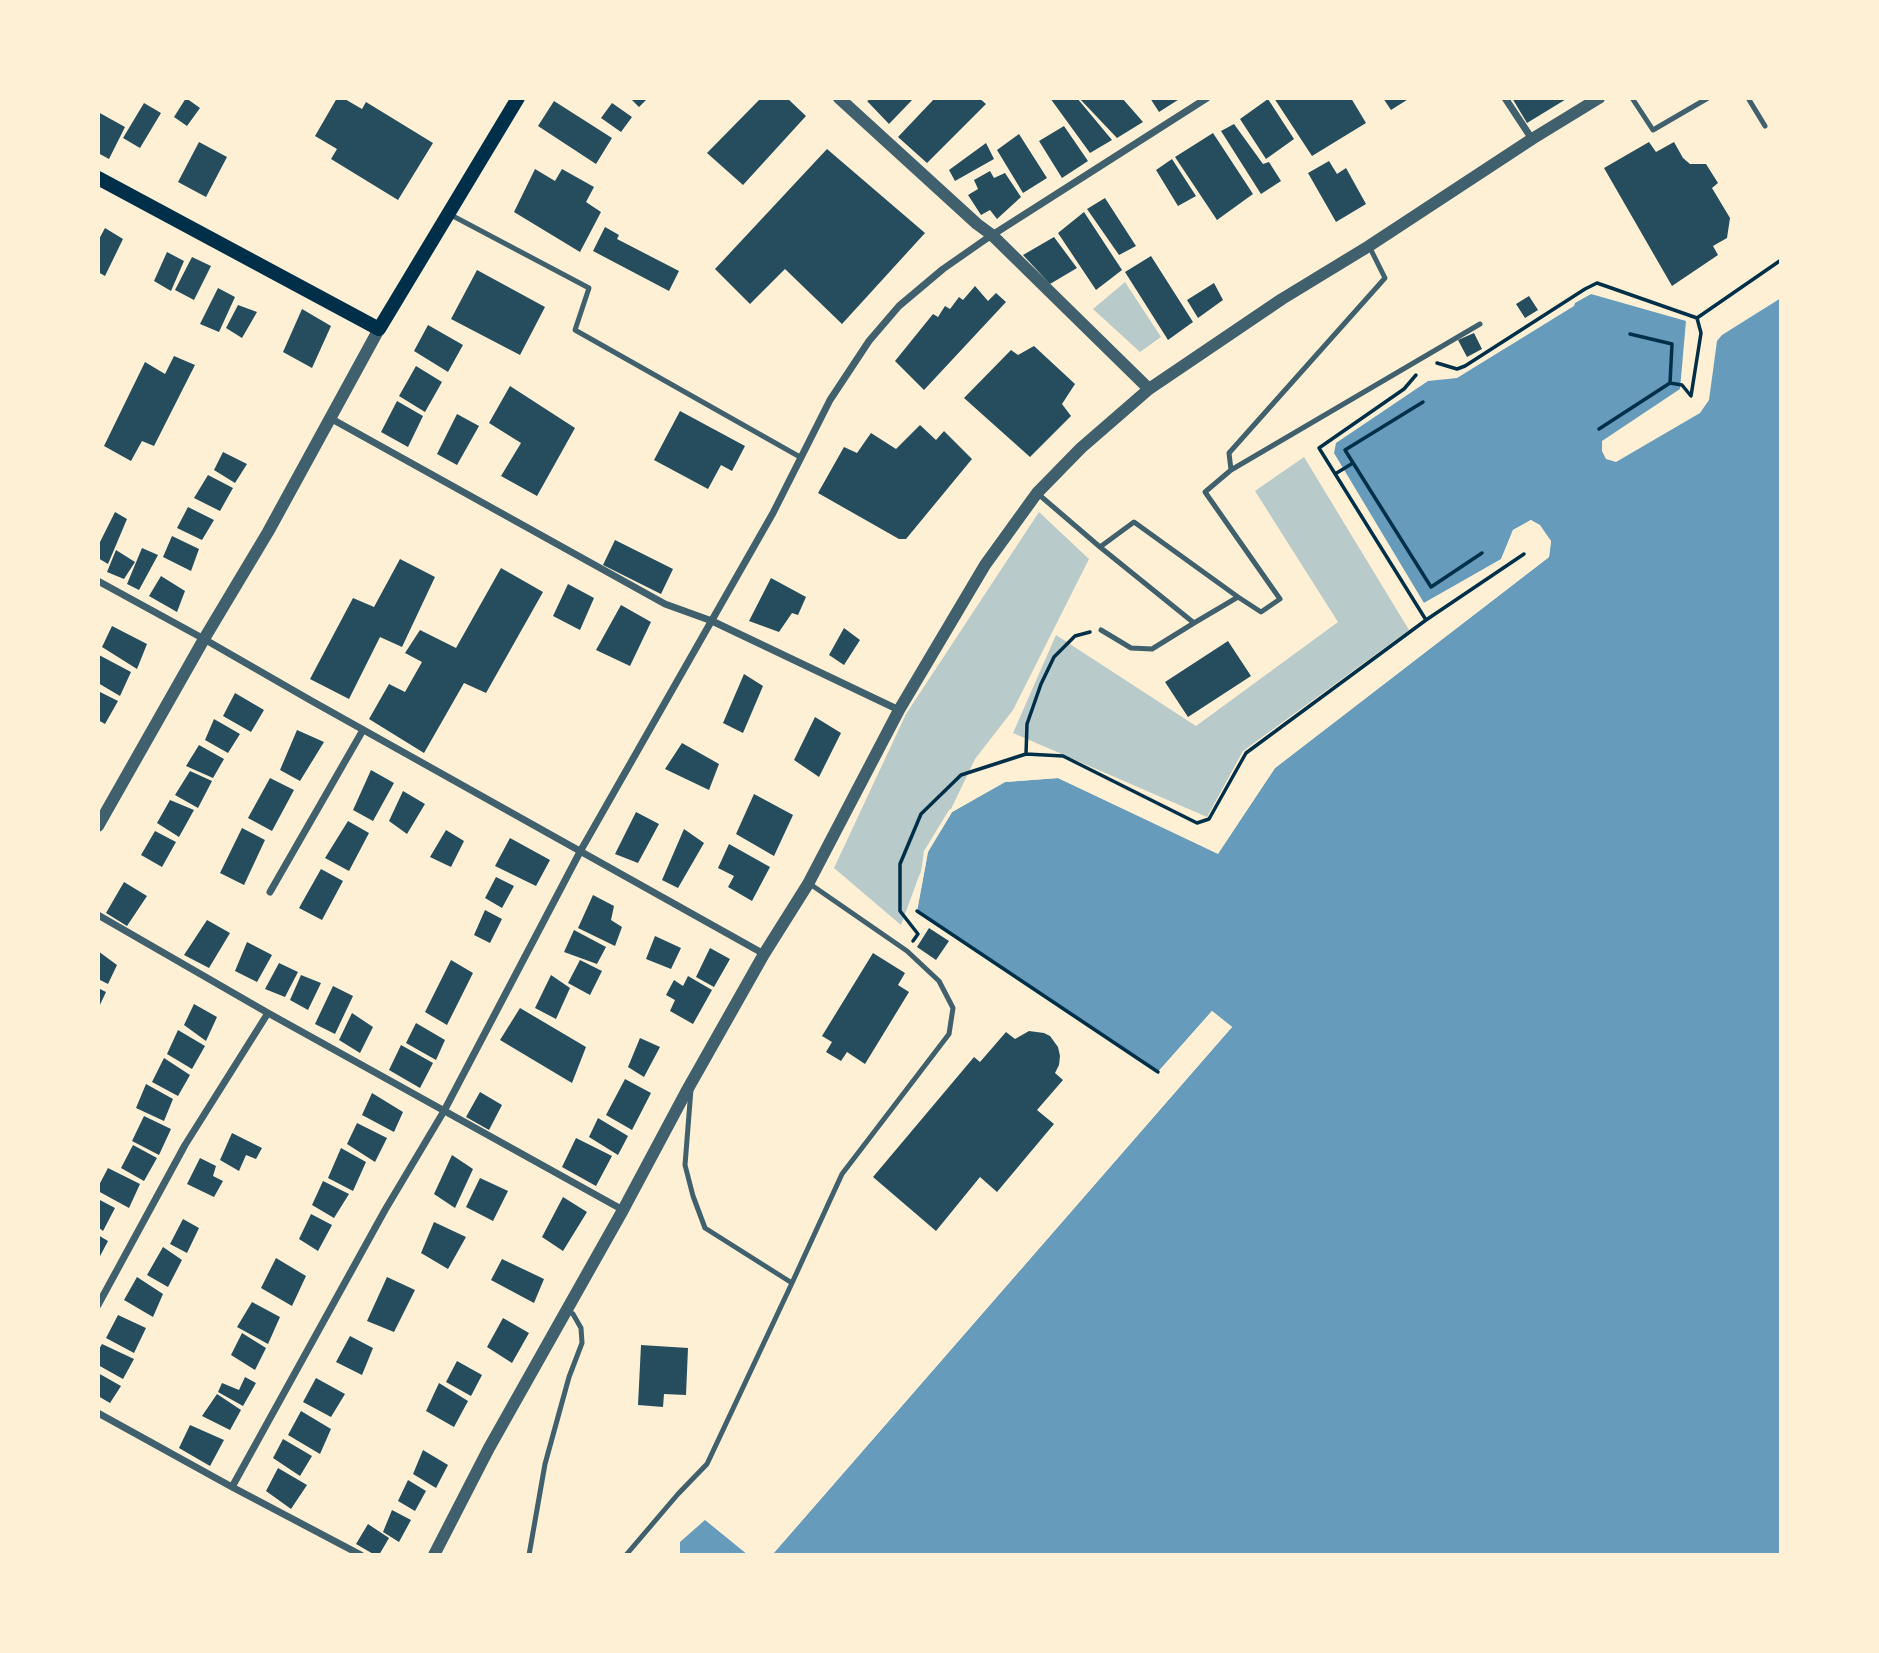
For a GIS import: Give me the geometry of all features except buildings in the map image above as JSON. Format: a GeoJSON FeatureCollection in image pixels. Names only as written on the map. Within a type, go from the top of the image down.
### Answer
{"type":"FeatureCollection","features":[{"type":"Feature","properties":{"kind":"main road"},"geometry":{"type":"LineString","coordinates":[[98,178],[379,329],[518,98]]}},
{"type":"Feature","properties":{"kind":"street"},"geometry":{"type":"LineString","coordinates":[[839,98],[992,235],[1149,389]]}},
{"type":"Feature","properties":{"kind":"street"},"geometry":{"type":"LineString","coordinates":[[232,1488],[378,1223],[444,1111],[581,850],[773,513],[830,400],[869,341],[893,312],[943,269],[1207,98]]}},
{"type":"Feature","properties":{"kind":"street"},"geometry":{"type":"LineString","coordinates":[[1505,98],[1532,139]]}},
{"type":"Feature","properties":{"kind":"street"},"geometry":{"type":"LineString","coordinates":[[434,1555],[489,1448],[692,1083],[764,954],[808,884],[899,710],[990,558],[1037,493],[1081,448],[1149,389],[1282,299],[1599,98]]}},
{"type":"Feature","properties":{"kind":"street"},"geometry":{"type":"LineString","coordinates":[[98,826],[268,532],[379,329]]}},
{"type":"Feature","properties":{"kind":"street"},"geometry":{"type":"LineString","coordinates":[[330,418],[665,604],[712,621],[899,710]]}},
{"type":"Feature","properties":{"kind":"street"},"geometry":{"type":"LineString","coordinates":[[98,581],[764,954]]}},
{"type":"Feature","properties":{"kind":"street"},"geometry":{"type":"LineString","coordinates":[[270,892],[363,730]]}},
{"type":"Feature","properties":{"kind":"street"},"geometry":{"type":"LineString","coordinates":[[98,915],[268,1013],[623,1210]]}},
{"type":"Feature","properties":{"kind":"street"},"geometry":{"type":"LineString","coordinates":[[98,1305],[185,1146],[268,1013]]}},
{"type":"Feature","properties":{"kind":"street"},"geometry":{"type":"LineString","coordinates":[[98,1413],[232,1488],[361,1555]]}},
{"type":"Feature","properties":{"kind":"lane"},"geometry":{"type":"LineString","coordinates":[[1632,98],[1653,130],[1707,98]]}},
{"type":"Feature","properties":{"kind":"lane"},"geometry":{"type":"LineString","coordinates":[[1748,98],[1765,126]]}},
{"type":"Feature","properties":{"kind":"lane"},"geometry":{"type":"LineString","coordinates":[[449,213],[589,288],[575,330],[800,457]]}},
{"type":"Feature","properties":{"kind":"lane"},"geometry":{"type":"LineString","coordinates":[[1231,470],[1229,453],[1385,278],[1368,246]]}},
{"type":"Feature","properties":{"kind":"lane"},"geometry":{"type":"LineString","coordinates":[[1100,547],[1134,522],[1261,612],[1280,599],[1205,492],[1231,470],[1480,324]]}},
{"type":"Feature","properties":{"kind":"lane"},"geometry":{"type":"LineString","coordinates":[[1037,493],[1194,623]]}},
{"type":"Feature","properties":{"kind":"lane"},"geometry":{"type":"LineString","coordinates":[[1101,630],[1131,648],[1152,649],[1238,597]]}},
{"type":"Feature","properties":{"kind":"lane"},"geometry":{"type":"LineString","coordinates":[[626,1555],[678,1494],[707,1465],[842,1174],[949,1034],[953,1009],[939,981],[907,951],[808,884]]}},
{"type":"Feature","properties":{"kind":"lane"},"geometry":{"type":"LineString","coordinates":[[692,1083],[685,1165],[705,1228],[792,1283]]}},
{"type":"Feature","properties":{"kind":"lane"},"geometry":{"type":"LineString","coordinates":[[529,1555],[545,1464],[569,1377],[582,1343],[581,1328],[573,1314],[566,1310]]}},
{"type":"Feature","properties":{"kind":"path"},"geometry":{"type":"LineString","coordinates":[[1698,318],[1781,260]]}},
{"type":"Feature","properties":{"kind":"path"},"geometry":{"type":"LineString","coordinates":[[1434,362],[1457,369],[1465,366],[1597,283],[1698,318]]}},
{"type":"Feature","properties":{"kind":"path"},"geometry":{"type":"LineString","coordinates":[[1599,429],[1670,383],[1682,385],[1691,396],[1701,333],[1698,318]]}},
{"type":"Feature","properties":{"kind":"path"},"geometry":{"type":"LineString","coordinates":[[1630,334],[1672,344],[1670,383]]}},
{"type":"Feature","properties":{"kind":"path"},"geometry":{"type":"LineString","coordinates":[[1418,366],[1415,376],[1404,389],[1319,448],[1426,620]]}},
{"type":"Feature","properties":{"kind":"path"},"geometry":{"type":"LineString","coordinates":[[1423,402],[1345,450],[1431,587],[1482,553]]}},
{"type":"Feature","properties":{"kind":"path"},"geometry":{"type":"LineString","coordinates":[[1335,474],[1353,463]]}},
{"type":"Feature","properties":{"kind":"path"},"geometry":{"type":"LineString","coordinates":[[907,951],[918,934],[900,911],[900,864],[921,814],[961,775],[1026,754],[1063,756],[1197,823],[1209,819],[1246,753],[1426,620],[1524,554]]}},
{"type":"Feature","properties":{"kind":"path"},"geometry":{"type":"LineString","coordinates":[[1026,754],[1027,724],[1054,657],[1074,636],[1101,630]]}},
{"type":"Feature","properties":{"kind":"path"},"geometry":{"type":"LineString","coordinates":[[917,911],[1158,1072]]}},
{"type":"Feature","properties":{"kind":"shaded area"},"geometry":{"type":"Polygon","coordinates":[[[1125,282],[1161,337],[1140,352],[1093,309],[1125,282]]]}},
{"type":"Feature","properties":{"kind":"shaded area"},"geometry":{"type":"Polygon","coordinates":[[[1304,457],[1409,630],[1243,751],[1207,817],[1013,733],[1056,635],[1196,726],[1338,622],[1255,491],[1304,457]]]}},
{"type":"Feature","properties":{"kind":"shaded area"},"geometry":{"type":"Polygon","coordinates":[[[1039,512],[1089,559],[1013,710],[975,759],[919,876],[901,925],[834,868],[906,714],[1039,512]]]}},
{"type":"Feature","properties":{"kind":"water"},"geometry":{"type":"Polygon","coordinates":[[[1591,294],[1686,321],[1680,389],[1602,441],[1602,451],[1606,459],[1616,462],[1700,413],[1709,400],[1717,341],[1722,335],[1781,298],[1781,1555],[772,1555],[1232,1027],[1212,1011],[1158,1072],[917,911],[928,852],[952,812],[1005,782],[1058,778],[1218,853],[1275,768],[1549,557],[1551,541],[1531,520],[1513,530],[1501,559],[1424,603],[1334,453],[1336,443],[1428,381],[1457,378],[1591,294]]]}},
{"type":"Feature","properties":{"kind":"water"},"geometry":{"type":"Polygon","coordinates":[[[705,1520],[748,1555],[680,1555],[680,1542],[705,1520]]]}},
{"type":"Feature","properties":{"kind":"pier"},"geometry":{"type":"Polygon","coordinates":[[[1531,520],[1540,525],[1551,541],[1549,557],[1275,768],[1218,854],[1058,778],[1005,782],[952,812],[928,852],[915,913],[924,851],[949,810],[1004,779],[1059,775],[1217,849],[1273,766],[1546,555],[1548,542],[1538,528],[1531,524],[1516,533],[1503,562],[1426,606],[1424,603],[1501,560],[1513,530],[1531,520]]]}},
{"type":"Feature","properties":{"kind":"pier"},"geometry":{"type":"Polygon","coordinates":[[[1212,1011],[1232,1027],[772,1555],[769,1555],[1227,1027],[1212,1016],[1161,1074],[1156,1074],[1212,1011]]]}}]}
